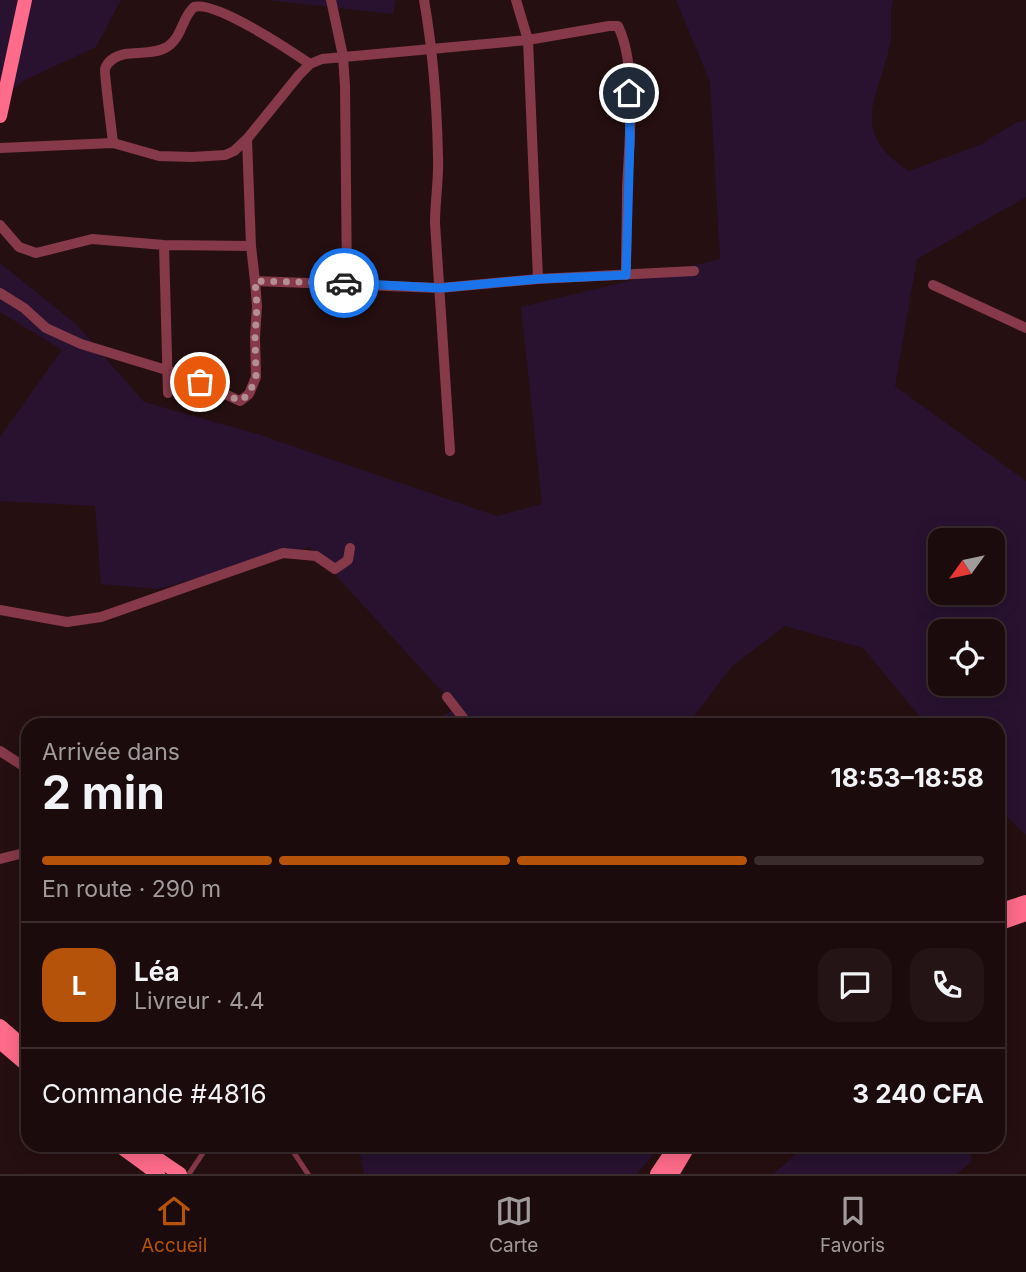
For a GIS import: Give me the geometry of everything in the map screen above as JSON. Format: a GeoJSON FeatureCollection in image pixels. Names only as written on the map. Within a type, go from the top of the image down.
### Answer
{"type":"FeatureCollection","features":[{"type":"Feature","properties":{"kind":"street"},"geometry":{"type":"LineString","coordinates":[[0,116],[25,0]]}},
{"type":"Feature","properties":{"kind":"street"},"geometry":{"type":"LineString","coordinates":[[331,0],[343,56],[347,284]]}},
{"type":"Feature","properties":{"kind":"street"},"geometry":{"type":"LineString","coordinates":[[424,0],[431,49],[439,160],[435,200],[450,451]]}},
{"type":"Feature","properties":{"kind":"street"},"geometry":{"type":"LineString","coordinates":[[516,0],[528,40],[538,279]]}},
{"type":"Feature","properties":{"kind":"street"},"geometry":{"type":"LineString","coordinates":[[113,143],[104,72],[110,60],[122,55],[157,51],[167,47],[175,40],[192,9],[198,5],[206,3],[223,8],[254,25],[310,64]]}},
{"type":"Feature","properties":{"kind":"street"},"geometry":{"type":"LineString","coordinates":[[0,148],[113,143],[159,156],[225,155],[247,139],[310,64],[322,59],[528,40],[618,26],[625,39],[630,139],[626,275]]}},
{"type":"Feature","properties":{"kind":"street"},"geometry":{"type":"LineString","coordinates":[[0,293],[24,308],[46,328],[81,344],[168,370],[240,401],[249,394],[256,377],[257,306],[251,246],[247,139]]}},
{"type":"Feature","properties":{"kind":"street"},"geometry":{"type":"LineString","coordinates":[[0,225],[19,247],[36,253],[92,239],[164,245],[251,246]]}},
{"type":"Feature","properties":{"kind":"street"},"geometry":{"type":"LineString","coordinates":[[164,245],[169,393]]}},
{"type":"Feature","properties":{"kind":"street"},"geometry":{"type":"LineString","coordinates":[[255,281],[440,288],[538,279],[694,271]]}},
{"type":"Feature","properties":{"kind":"street"},"geometry":{"type":"LineString","coordinates":[[933,285],[1026,328]]}},
{"type":"Feature","properties":{"kind":"street"},"geometry":{"type":"LineString","coordinates":[[0,610],[67,622],[101,617],[283,553],[316,556],[335,569],[348,560],[350,548]]}},
{"type":"Feature","properties":{"kind":"street"},"geometry":{"type":"LineString","coordinates":[[447,697],[463,718]]}},
{"type":"Feature","properties":{"kind":"street"},"geometry":{"type":"LineString","coordinates":[[0,751],[21,764]]}},
{"type":"Feature","properties":{"kind":"street"},"geometry":{"type":"LineString","coordinates":[[0,859],[21,854]]}},
{"type":"Feature","properties":{"kind":"street"},"geometry":{"type":"LineString","coordinates":[[1005,909],[1026,902]]}},
{"type":"Feature","properties":{"kind":"street"},"geometry":{"type":"LineString","coordinates":[[1005,922],[1026,914]]}},
{"type":"Feature","properties":{"kind":"street"},"geometry":{"type":"LineString","coordinates":[[0,1026],[21,1044]]}},
{"type":"Feature","properties":{"kind":"street"},"geometry":{"type":"LineString","coordinates":[[0,1042],[21,1060]]}},
{"type":"Feature","properties":{"kind":"street"},"geometry":{"type":"LineString","coordinates":[[128,1152],[158,1174]]}},
{"type":"Feature","properties":{"kind":"street"},"geometry":{"type":"LineString","coordinates":[[148,1152],[180,1174]]}},
{"type":"Feature","properties":{"kind":"street"},"geometry":{"type":"LineString","coordinates":[[657,1174],[672,1152]]}},
{"type":"Feature","properties":{"kind":"street"},"geometry":{"type":"LineString","coordinates":[[672,1174],[685,1152]]}},
{"type":"Feature","properties":{"kind":"lane"},"geometry":{"type":"LineString","coordinates":[[189,1174],[204,1152]]}},
{"type":"Feature","properties":{"kind":"lane"},"geometry":{"type":"LineString","coordinates":[[293,1152],[308,1174]]}},
{"type":"Feature","properties":{"kind":"shaded area"},"geometry":{"type":"Polygon","coordinates":[[[0,0],[121,0],[96,47],[23,81],[0,100],[0,0]]]}},
{"type":"Feature","properties":{"kind":"shaded area"},"geometry":{"type":"Polygon","coordinates":[[[267,0],[396,0],[393,14],[267,0]]]}},
{"type":"Feature","properties":{"kind":"shaded area"},"geometry":{"type":"Polygon","coordinates":[[[676,0],[893,0],[890,44],[875,97],[873,127],[878,142],[909,171],[982,144],[1015,123],[1026,120],[1026,197],[917,259],[895,386],[1026,481],[1026,835],[1005,814],[1005,718],[921,718],[863,648],[785,626],[732,666],[693,718],[439,718],[457,708],[310,547],[158,589],[101,584],[95,506],[0,501],[0,437],[62,350],[0,312],[0,263],[76,324],[144,402],[260,435],[497,516],[542,504],[521,307],[720,259],[710,82],[676,0]]]}},
{"type":"Feature","properties":{"kind":"shaded area"},"geometry":{"type":"Polygon","coordinates":[[[258,715],[283,718],[260,718],[258,715]]]}},
{"type":"Feature","properties":{"kind":"shaded area"},"geometry":{"type":"Polygon","coordinates":[[[360,1152],[655,1152],[637,1174],[364,1174],[360,1152]]]}},
{"type":"Feature","properties":{"kind":"shaded area"},"geometry":{"type":"Polygon","coordinates":[[[799,1152],[970,1152],[972,1161],[957,1174],[773,1174],[799,1152]]]}},
{"type":"Feature","properties":{"kind":"way so far"},"geometry":{"type":"LineString","coordinates":[[200,382],[240,401],[249,394],[256,377],[255,281],[344,283]]}},
{"type":"Feature","properties":{"kind":"route"},"geometry":{"type":"LineString","coordinates":[[344,283],[440,288],[538,279],[626,275],[629,93]]}}]}
